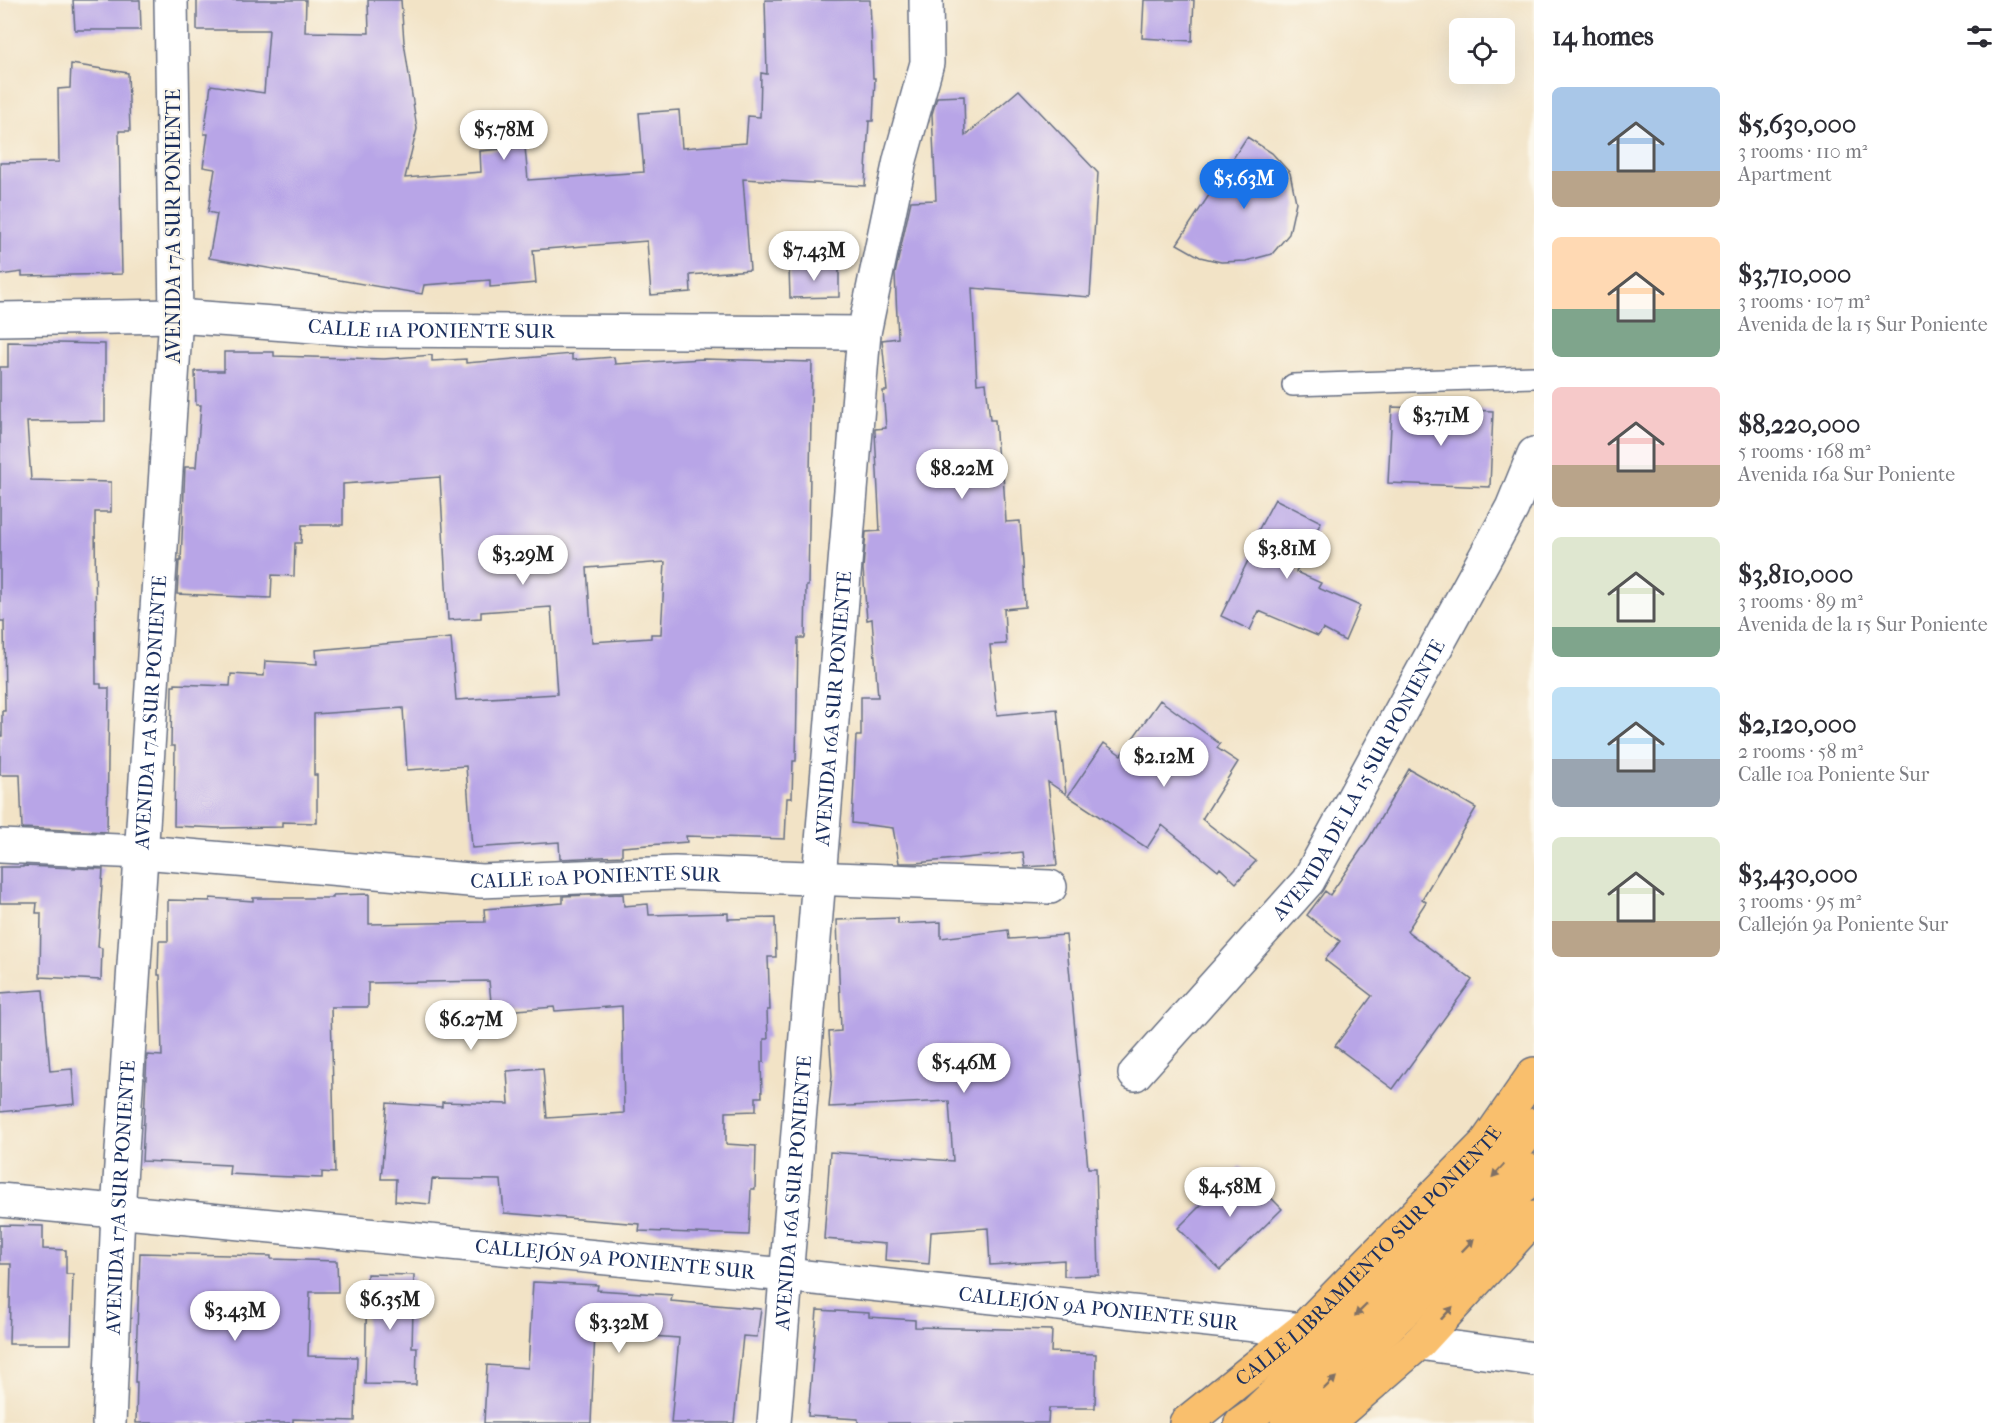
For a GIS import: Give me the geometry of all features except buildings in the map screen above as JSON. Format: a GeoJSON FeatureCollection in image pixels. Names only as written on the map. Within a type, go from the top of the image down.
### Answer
{"type":"FeatureCollection","features":[{"type":"Feature","properties":{"kind":"main road","name":"CALLE LIBRAMIENTO SUR PONIENTE"},"geometry":{"type":"LineString","coordinates":[[1186,1423],[1302,1330],[1486,1143],[1534,1074]]}},
{"type":"Feature","properties":{"kind":"main road","name":"CALLE LIBRAMIENTO SUR PONIENTE"},"geometry":{"type":"LineString","coordinates":[[1241,1423],[1254,1414],[1412,1261],[1504,1165],[1534,1125]]}},
{"type":"Feature","properties":{"kind":"main road"},"geometry":{"type":"LineString","coordinates":[[1287,1423],[1402,1313],[1510,1201],[1534,1171]]}},
{"type":"Feature","properties":{"kind":"main road"},"geometry":{"type":"LineString","coordinates":[[1327,1423],[1419,1343],[1534,1218]]}},
{"type":"Feature","properties":{"kind":"street","name":"AVENIDA 17A SUR PONIENTE"},"geometry":{"type":"LineString","coordinates":[[109,1423],[118,1212],[176,316],[171,0]]}},
{"type":"Feature","properties":{"kind":"street","name":"AVENIDA 16A SUR PONIENTE"},"geometry":{"type":"LineString","coordinates":[[774,1423],[864,333],[900,159],[927,63],[926,0]]}},
{"type":"Feature","properties":{"kind":"street","name":"CALLE 11A PONIENTE SUR"},"geometry":{"type":"LineString","coordinates":[[0,319],[176,316],[369,330],[864,333]]}},
{"type":"Feature","properties":{"kind":"street","name":"AVENIDA DE LA 15 SUR PONIENTE"},"geometry":{"type":"LineString","coordinates":[[1136,1074],[1308,881],[1512,508],[1534,454]]}},
{"type":"Feature","properties":{"kind":"street","name":"CALLE 10A PONIENTE SUR"},"geometry":{"type":"LineString","coordinates":[[0,846],[143,852],[481,881],[675,873],[1050,887]]}},
{"type":"Feature","properties":{"kind":"street","name":"CALLEJÓN 9A PONIENTE SUR"},"geometry":{"type":"LineString","coordinates":[[0,1200],[786,1275],[1302,1330]]}},
{"type":"Feature","properties":{"kind":"street"},"geometry":{"type":"LineString","coordinates":[[1419,1343],[1534,1359]]}},
{"type":"Feature","properties":{"kind":"lane"},"geometry":{"type":"LineString","coordinates":[[1293,385],[1534,377]]}}]}
